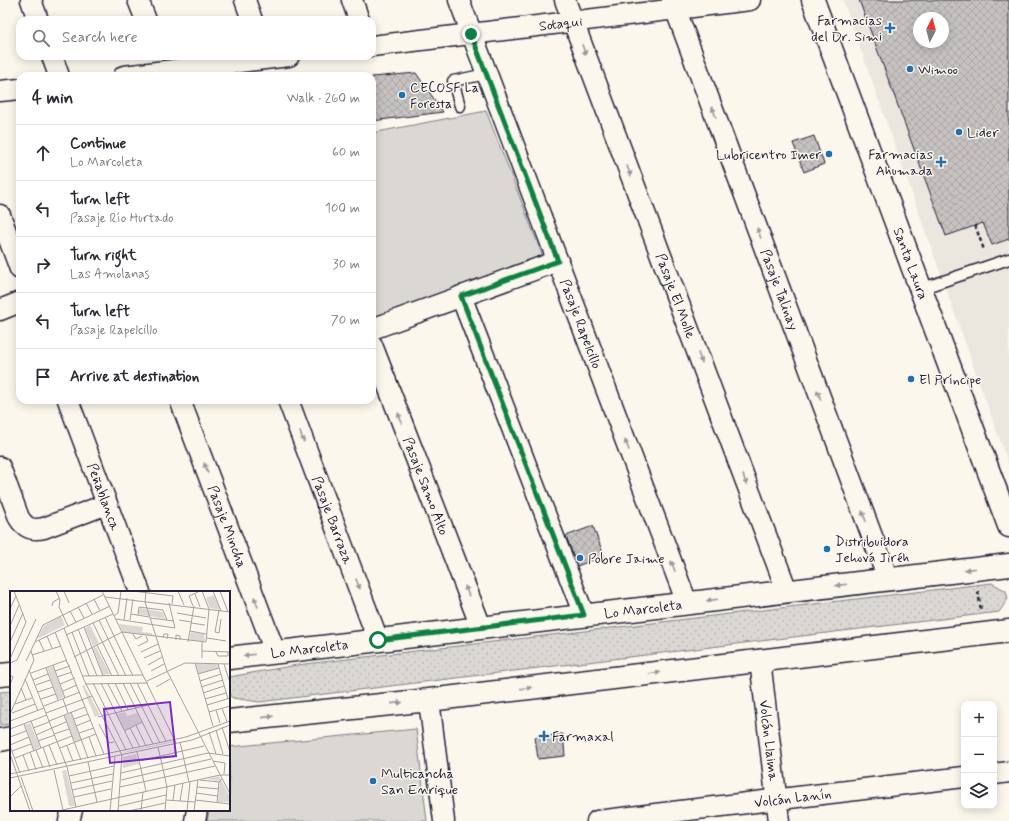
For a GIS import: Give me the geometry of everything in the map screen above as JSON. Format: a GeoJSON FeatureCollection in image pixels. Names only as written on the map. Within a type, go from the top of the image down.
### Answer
{"type":"FeatureCollection","features":[{"type":"Feature","properties":{"kind":"street"},"geometry":{"type":"LineString","coordinates":[[31,0],[37,16]]}},
{"type":"Feature","properties":{"kind":"street"},"geometry":{"type":"LineString","coordinates":[[138,0],[144,16]]}},
{"type":"Feature","properties":{"kind":"street"},"geometry":{"type":"LineString","coordinates":[[245,0],[251,16]]}},
{"type":"Feature","properties":{"kind":"street"},"geometry":{"type":"LineString","coordinates":[[352,0],[358,16]]}},
{"type":"Feature","properties":{"kind":"street","name":"Pasaje Rapelcillo"},"geometry":{"type":"LineString","coordinates":[[459,0],[687,603]]}},
{"type":"Feature","properties":{"kind":"street","name":"Pasaje El Molle"},"geometry":{"type":"LineString","coordinates":[[565,0],[787,591]]}},
{"type":"Feature","properties":{"kind":"street","name":"Sotaqui"},"geometry":{"type":"LineString","coordinates":[[376,46],[573,21],[674,4],[750,0]]}},
{"type":"Feature","properties":{"kind":"street","name":"Santa Laura"},"geometry":{"type":"LineString","coordinates":[[813,0],[1009,526]]}},
{"type":"Feature","properties":{"kind":"street","name":"Pasaje Talinay"},"geometry":{"type":"LineString","coordinates":[[674,4],[888,579]]}},
{"type":"Feature","properties":{"kind":"street"},"geometry":{"type":"LineString","coordinates":[[53,60],[58,72]]}},
{"type":"Feature","properties":{"kind":"street"},"geometry":{"type":"LineString","coordinates":[[144,72],[164,68],[238,60]]}},
{"type":"Feature","properties":{"kind":"street"},"geometry":{"type":"LineString","coordinates":[[0,91],[16,89]]}},
{"type":"Feature","properties":{"kind":"street"},"geometry":{"type":"LineString","coordinates":[[0,215],[16,258]]}},
{"type":"Feature","properties":{"kind":"street"},"geometry":{"type":"LineString","coordinates":[[376,328],[558,261]]}},
{"type":"Feature","properties":{"kind":"street"},"geometry":{"type":"LineString","coordinates":[[461,296],[584,615]]}},
{"type":"Feature","properties":{"kind":"street"},"geometry":{"type":"LineString","coordinates":[[0,310],[16,304]]}},
{"type":"Feature","properties":{"kind":"street","name":"Pasaje Samo Alto"},"geometry":{"type":"LineString","coordinates":[[376,355],[481,628]]}},
{"type":"Feature","properties":{"kind":"street","name":"Peñablanca"},"geometry":{"type":"LineString","coordinates":[[70,404],[140,591]]}},
{"type":"Feature","properties":{"kind":"street","name":"Pasaje Mincha"},"geometry":{"type":"LineString","coordinates":[[182,404],[275,652]]}},
{"type":"Feature","properties":{"kind":"street","name":"Pasaje Barraza"},"geometry":{"type":"LineString","coordinates":[[290,404],[378,640]]}},
{"type":"Feature","properties":{"kind":"street"},"geometry":{"type":"LineString","coordinates":[[0,467],[19,518],[25,526],[30,528],[37,530],[44,528],[107,504]]}},
{"type":"Feature","properties":{"kind":"street","name":"Lo Marcoleta"},"geometry":{"type":"LineString","coordinates":[[230,658],[1009,565]]}},
{"type":"Feature","properties":{"kind":"street"},"geometry":{"type":"LineString","coordinates":[[230,721],[429,700],[1009,631]]}},
{"type":"Feature","properties":{"kind":"street","name":"Volcán Llaima"},"geometry":{"type":"LineString","coordinates":[[760,660],[779,821]]}},
{"type":"Feature","properties":{"kind":"street"},"geometry":{"type":"LineString","coordinates":[[0,675],[10,674]]}},
{"type":"Feature","properties":{"kind":"street"},"geometry":{"type":"LineString","coordinates":[[429,700],[444,821]]}},
{"type":"Feature","properties":{"kind":"street"},"geometry":{"type":"LineString","coordinates":[[0,740],[10,738]]}},
{"type":"Feature","properties":{"kind":"street"},"geometry":{"type":"LineString","coordinates":[[997,774],[1009,772]]}},
{"type":"Feature","properties":{"kind":"street","name":"Volcán Lanín"},"geometry":{"type":"LineString","coordinates":[[597,821],[961,777]]}},
{"type":"Feature","properties":{"kind":"street"},"geometry":{"type":"LineString","coordinates":[[69,821],[72,811]]}},
{"type":"Feature","properties":{"kind":"street"},"geometry":{"type":"LineString","coordinates":[[195,821],[197,811]]}},
{"type":"Feature","properties":{"kind":"lane"},"geometry":{"type":"LineString","coordinates":[[460,106],[453,81],[486,74]]}},
{"type":"Feature","properties":{"kind":"lane"},"geometry":{"type":"LineString","coordinates":[[920,289],[1009,259]]}},
{"type":"Feature","properties":{"kind":"path"},"geometry":{"type":"LineString","coordinates":[[975,226],[984,251]]}},
{"type":"Feature","properties":{"kind":"path"},"geometry":{"type":"LineString","coordinates":[[974,569],[985,634]]}},
{"type":"Feature","properties":{"kind":"shaded area","name":"Lider"},"geometry":{"type":"Polygon","coordinates":[[[843,0],[1009,0],[1009,466],[843,0]]]}},
{"type":"Feature","properties":{"kind":"shaded area"},"geometry":{"type":"Polygon","coordinates":[[[486,111],[543,257],[376,317],[376,132],[486,111]]]}},
{"type":"Feature","properties":{"kind":"shaded area"},"geometry":{"type":"Polygon","coordinates":[[[992,583],[1006,591],[1008,599],[999,612],[259,702],[233,698],[230,696],[230,677],[297,665],[992,583]]]}},
{"type":"Feature","properties":{"kind":"shaded area"},"geometry":{"type":"Polygon","coordinates":[[[10,691],[10,724],[0,725],[0,692],[10,691]]]}},
{"type":"Feature","properties":{"kind":"shaded area"},"geometry":{"type":"Polygon","coordinates":[[[416,729],[427,821],[207,821],[209,811],[230,811],[230,747],[416,729]]]}},
{"type":"Feature","properties":{"kind":"building","name":"Lider"},"geometry":{"type":"Polygon","coordinates":[[[859,0],[1009,0],[1009,239],[992,245],[983,223],[946,236],[859,0]]]}},
{"type":"Feature","properties":{"kind":"building","name":"CECOSF La Foresta"},"geometry":{"type":"Polygon","coordinates":[[[416,73],[443,112],[376,120],[376,77],[416,73]]]}},
{"type":"Feature","properties":{"kind":"building"},"geometry":{"type":"Polygon","coordinates":[[[814,136],[824,164],[804,172],[793,143],[814,136]]]}},
{"type":"Feature","properties":{"kind":"building"},"geometry":{"type":"Polygon","coordinates":[[[593,526],[604,556],[577,566],[566,536],[593,526]]]}},
{"type":"Feature","properties":{"kind":"building"},"geometry":{"type":"Polygon","coordinates":[[[563,734],[565,756],[538,759],[535,737],[563,734]]]}},
{"type":"Feature","properties":{"kind":"place","name":"Farmacias del Dr. Simi"},"geometry":{"type":"Point","coordinates":[890,28]}},
{"type":"Feature","properties":{"kind":"place","name":"Wimoo"},"geometry":{"type":"Point","coordinates":[910,69]}},
{"type":"Feature","properties":{"kind":"place","name":"CECOSF La Foresta"},"geometry":{"type":"Point","coordinates":[402,95]}},
{"type":"Feature","properties":{"kind":"place","name":"Lider"},"geometry":{"type":"Point","coordinates":[959,132]}},
{"type":"Feature","properties":{"kind":"place","name":"Lubricentro Imer"},"geometry":{"type":"Point","coordinates":[829,154]}},
{"type":"Feature","properties":{"kind":"place","name":"Farmacias Ahumada"},"geometry":{"type":"Point","coordinates":[941,162]}},
{"type":"Feature","properties":{"kind":"place","name":"El Príncipe"},"geometry":{"type":"Point","coordinates":[911,379]}},
{"type":"Feature","properties":{"kind":"place","name":"Distribuidora Jehová Jiréh"},"geometry":{"type":"Point","coordinates":[827,549]}},
{"type":"Feature","properties":{"kind":"place","name":"Pobre Jaime"},"geometry":{"type":"Point","coordinates":[580,558]}},
{"type":"Feature","properties":{"kind":"place","name":"Farmaxal"},"geometry":{"type":"Point","coordinates":[544,736]}},
{"type":"Feature","properties":{"kind":"place","name":"Multicancha San Enrique"},"geometry":{"type":"Point","coordinates":[373,781]}},
{"type":"Feature","properties":{"kind":"route"},"geometry":{"type":"LineString","coordinates":[[378,640],[584,615],[461,296],[558,261],[471,34]]}}]}
